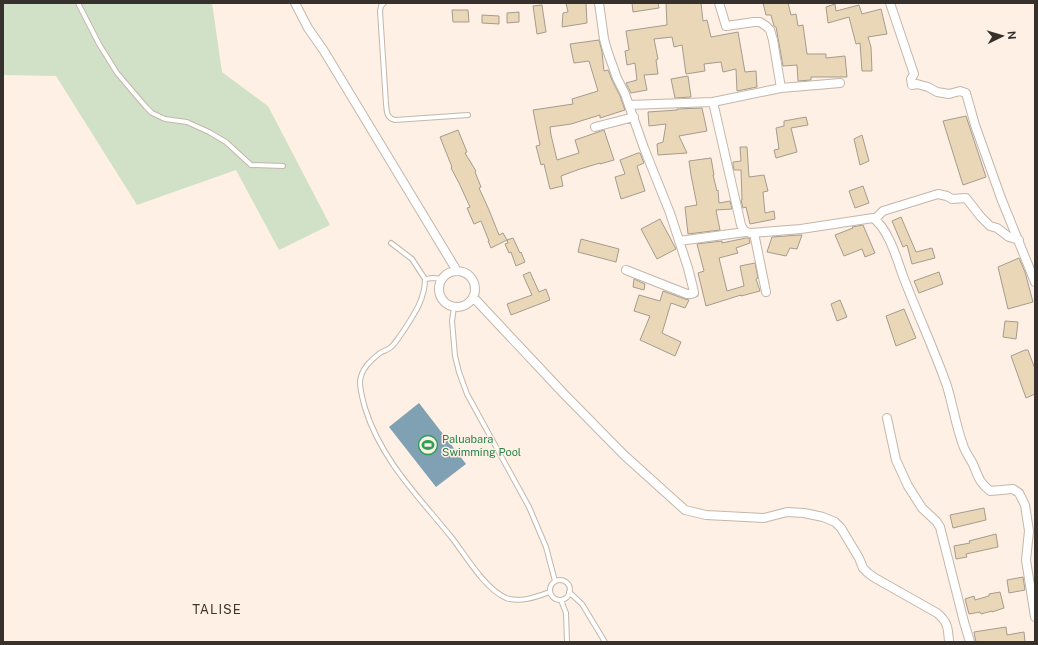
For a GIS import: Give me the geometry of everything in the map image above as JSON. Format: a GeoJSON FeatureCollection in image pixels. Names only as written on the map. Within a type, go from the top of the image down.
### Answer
{"type":"FeatureCollection","features":[{"type":"Feature","properties":{"kind":"street"},"geometry":{"type":"LineString","coordinates":[[295,3],[308,28],[324,51],[458,271]]}},
{"type":"Feature","properties":{"kind":"street"},"geometry":{"type":"LineString","coordinates":[[599,3],[606,46],[665,200],[694,293],[687,294],[626,270]]}},
{"type":"Feature","properties":{"kind":"street"},"geometry":{"type":"LineString","coordinates":[[719,3],[726,26],[760,22],[770,30],[781,88]]}},
{"type":"Feature","properties":{"kind":"street"},"geometry":{"type":"LineString","coordinates":[[890,3],[914,74],[911,79],[912,84],[928,87],[937,92],[949,94],[960,91],[966,93],[975,125],[1001,198],[1035,282]]}},
{"type":"Feature","properties":{"kind":"street"},"geometry":{"type":"LineString","coordinates":[[629,105],[713,102],[781,88],[840,83]]}},
{"type":"Feature","properties":{"kind":"street"},"geometry":{"type":"LineString","coordinates":[[713,102],[740,225],[745,232]]}},
{"type":"Feature","properties":{"kind":"street"},"geometry":{"type":"LineString","coordinates":[[595,126],[634,117]]}},
{"type":"Feature","properties":{"kind":"street"},"geometry":{"type":"LineString","coordinates":[[875,219],[884,210],[938,194],[952,199],[966,198],[981,218],[990,226],[997,228],[1009,237],[1019,240]]}},
{"type":"Feature","properties":{"kind":"street"},"geometry":{"type":"LineString","coordinates":[[678,241],[745,232],[801,229],[864,218],[875,219],[883,228],[893,249],[928,335],[947,387],[963,446],[972,462],[980,482],[990,491],[1013,489],[1019,493],[1026,505],[1029,531],[1026,560],[1035,617]]}},
{"type":"Feature","properties":{"kind":"street"},"geometry":{"type":"LineString","coordinates":[[754,232],[766,292]]}},
{"type":"Feature","properties":{"kind":"street"},"geometry":{"type":"LineString","coordinates":[[458,271],[467,274],[473,281],[475,290],[473,297],[467,304],[461,306],[454,307],[445,302],[441,297],[440,287],[442,279],[445,275],[451,272],[458,271]]}},
{"type":"Feature","properties":{"kind":"street"},"geometry":{"type":"LineString","coordinates":[[473,297],[624,455],[685,510],[706,515],[764,518],[787,512],[804,513],[823,517],[835,522],[845,535],[859,558],[863,568],[868,573],[942,617],[946,623],[949,642]]}},
{"type":"Feature","properties":{"kind":"street"},"geometry":{"type":"LineString","coordinates":[[887,418],[896,460],[908,486],[922,508],[936,521],[940,527],[970,642]]}},
{"type":"Feature","properties":{"kind":"lane"},"geometry":{"type":"LineString","coordinates":[[78,3],[99,44],[117,73],[152,113],[165,119],[187,122],[209,132],[226,142],[251,166],[283,166]]}},
{"type":"Feature","properties":{"kind":"lane"},"geometry":{"type":"LineString","coordinates":[[384,3],[381,6],[380,11],[386,104],[390,119],[395,120],[468,115]]}},
{"type":"Feature","properties":{"kind":"lane"},"geometry":{"type":"LineString","coordinates":[[391,243],[412,259],[425,279],[425,288],[418,307],[409,324],[390,348],[381,353],[365,367],[360,382],[362,397],[369,421],[380,445],[393,466],[452,538],[477,573],[496,592],[506,598],[521,600],[550,592]]}},
{"type":"Feature","properties":{"kind":"lane"},"geometry":{"type":"LineString","coordinates":[[425,279],[442,279]]}},
{"type":"Feature","properties":{"kind":"lane"},"geometry":{"type":"LineString","coordinates":[[454,307],[452,328],[455,356],[467,394],[529,507],[546,547],[555,581]]}},
{"type":"Feature","properties":{"kind":"lane"},"geometry":{"type":"LineString","coordinates":[[560,579],[565,581],[569,587],[569,592],[566,597],[561,600],[553,597],[550,592],[550,586],[555,581],[560,579]]}},
{"type":"Feature","properties":{"kind":"lane"},"geometry":{"type":"LineString","coordinates":[[569,592],[582,604],[605,642]]}},
{"type":"Feature","properties":{"kind":"lane"},"geometry":{"type":"LineString","coordinates":[[561,600],[566,613],[567,642]]}},
{"type":"Feature","properties":{"kind":"green space"},"geometry":{"type":"Polygon","coordinates":[[[3,3],[212,3],[222,72],[268,106],[330,225],[279,250],[236,170],[137,205],[56,76],[3,75],[3,3]]]}},
{"type":"Feature","properties":{"kind":"water","name":"Paluabara Swimming Pool"},"geometry":{"type":"Polygon","coordinates":[[[419,403],[466,464],[436,487],[389,427],[419,403]]]}},
{"type":"Feature","properties":{"kind":"building"},"geometry":{"type":"Polygon","coordinates":[[[566,3],[586,3],[587,23],[562,27],[563,13],[568,12],[566,3]]]}},
{"type":"Feature","properties":{"kind":"building"},"geometry":{"type":"Polygon","coordinates":[[[632,3],[658,3],[659,8],[633,12],[632,3]]]}},
{"type":"Feature","properties":{"kind":"building"},"geometry":{"type":"Polygon","coordinates":[[[666,3],[701,3],[703,21],[707,20],[711,37],[738,32],[745,72],[756,71],[757,87],[737,91],[736,69],[723,72],[721,62],[704,64],[705,71],[686,74],[682,45],[674,47],[672,37],[654,39],[658,59],[656,60],[658,74],[644,75],[647,90],[631,93],[626,83],[637,80],[635,63],[627,65],[625,51],[629,50],[626,31],[667,25],[666,3]]]}},
{"type":"Feature","properties":{"kind":"building"},"geometry":{"type":"Polygon","coordinates":[[[763,3],[788,3],[791,15],[796,14],[798,26],[803,25],[807,54],[826,54],[826,58],[845,56],[847,77],[811,77],[811,80],[798,81],[797,65],[783,66],[776,27],[774,26],[771,15],[766,15],[763,3]]]}},
{"type":"Feature","properties":{"kind":"building"},"geometry":{"type":"Polygon","coordinates":[[[835,4],[836,11],[859,5],[862,14],[881,9],[887,34],[868,37],[871,47],[872,71],[862,71],[860,43],[856,44],[849,17],[828,23],[826,7],[835,4]]]}},
{"type":"Feature","properties":{"kind":"building"},"geometry":{"type":"Polygon","coordinates":[[[542,5],[546,32],[537,34],[533,6],[542,5]]]}},
{"type":"Feature","properties":{"kind":"building"},"geometry":{"type":"Polygon","coordinates":[[[452,10],[468,10],[469,22],[453,22],[452,10]]]}},
{"type":"Feature","properties":{"kind":"building"},"geometry":{"type":"Polygon","coordinates":[[[519,12],[519,22],[507,23],[507,13],[519,12]]]}},
{"type":"Feature","properties":{"kind":"building"},"geometry":{"type":"Polygon","coordinates":[[[482,15],[499,16],[499,24],[482,23],[482,15]]]}},
{"type":"Feature","properties":{"kind":"building"},"geometry":{"type":"Polygon","coordinates":[[[599,40],[604,71],[608,70],[625,110],[600,118],[600,115],[571,124],[550,127],[551,135],[557,160],[579,153],[575,140],[604,130],[614,160],[580,169],[561,176],[563,186],[550,189],[544,164],[541,165],[536,146],[540,145],[533,110],[573,104],[572,99],[598,91],[589,61],[574,63],[570,44],[599,40]]]}},
{"type":"Feature","properties":{"kind":"building"},"geometry":{"type":"Polygon","coordinates":[[[688,76],[691,97],[675,98],[671,79],[688,76]]]}},
{"type":"Feature","properties":{"kind":"building"},"geometry":{"type":"Polygon","coordinates":[[[702,108],[707,131],[679,136],[687,153],[658,155],[657,144],[663,142],[666,124],[649,126],[648,112],[702,108]]]}},
{"type":"Feature","properties":{"kind":"building"},"geometry":{"type":"Polygon","coordinates":[[[966,116],[986,177],[963,185],[943,121],[966,116]]]}},
{"type":"Feature","properties":{"kind":"building"},"geometry":{"type":"Polygon","coordinates":[[[806,117],[808,125],[791,128],[797,152],[776,158],[774,150],[779,149],[776,128],[784,126],[784,121],[806,117]]]}},
{"type":"Feature","properties":{"kind":"building"},"geometry":{"type":"Polygon","coordinates":[[[458,130],[467,152],[465,153],[476,171],[475,172],[481,187],[479,188],[499,235],[503,233],[507,240],[491,248],[481,221],[474,224],[467,208],[470,207],[451,168],[452,167],[440,137],[458,130]]]}},
{"type":"Feature","properties":{"kind":"building"},"geometry":{"type":"Polygon","coordinates":[[[862,135],[869,161],[860,165],[854,139],[862,135]]]}},
{"type":"Feature","properties":{"kind":"building"},"geometry":{"type":"Polygon","coordinates":[[[740,147],[747,147],[749,177],[764,175],[768,191],[763,192],[765,213],[774,211],[775,219],[750,224],[746,207],[743,208],[741,200],[741,170],[734,170],[733,165],[733,162],[741,161],[740,147]]]}},
{"type":"Feature","properties":{"kind":"building"},"geometry":{"type":"Polygon","coordinates":[[[640,153],[644,163],[637,166],[645,191],[621,199],[615,177],[625,174],[620,160],[640,153]]]}},
{"type":"Feature","properties":{"kind":"building"},"geometry":{"type":"Polygon","coordinates":[[[711,158],[713,175],[717,191],[718,190],[719,203],[730,201],[732,209],[716,210],[720,230],[688,234],[685,207],[697,205],[689,161],[711,158]]]}},
{"type":"Feature","properties":{"kind":"building"},"geometry":{"type":"Polygon","coordinates":[[[863,186],[869,203],[855,208],[849,191],[863,186]]]}},
{"type":"Feature","properties":{"kind":"building"},"geometry":{"type":"Polygon","coordinates":[[[901,217],[916,252],[932,248],[935,258],[912,264],[907,245],[903,247],[892,221],[901,217]]]}},
{"type":"Feature","properties":{"kind":"building"},"geometry":{"type":"Polygon","coordinates":[[[660,219],[676,249],[657,259],[641,229],[660,219]]]}},
{"type":"Feature","properties":{"kind":"building"},"geometry":{"type":"Polygon","coordinates":[[[863,225],[875,253],[865,257],[862,249],[844,256],[835,235],[853,228],[852,227],[863,225]]]}},
{"type":"Feature","properties":{"kind":"building"},"geometry":{"type":"Polygon","coordinates":[[[802,235],[797,249],[790,248],[786,256],[767,252],[772,237],[802,235]]]}},
{"type":"Feature","properties":{"kind":"building"},"geometry":{"type":"Polygon","coordinates":[[[513,238],[525,262],[516,266],[511,252],[509,253],[505,244],[508,243],[507,240],[513,238]]]}},
{"type":"Feature","properties":{"kind":"building"},"geometry":{"type":"Polygon","coordinates":[[[749,238],[750,243],[736,248],[738,253],[719,258],[727,291],[744,286],[740,266],[755,263],[758,278],[756,279],[760,291],[741,295],[706,306],[698,273],[704,271],[697,244],[722,241],[722,243],[749,238]]]}},
{"type":"Feature","properties":{"kind":"building"},"geometry":{"type":"Polygon","coordinates":[[[581,239],[619,249],[616,262],[578,252],[581,239]]]}},
{"type":"Feature","properties":{"kind":"building"},"geometry":{"type":"Polygon","coordinates":[[[1019,258],[1025,272],[1033,302],[1008,309],[998,267],[1019,258]]]}},
{"type":"Feature","properties":{"kind":"building"},"geometry":{"type":"Polygon","coordinates":[[[530,272],[539,292],[546,289],[550,300],[511,315],[507,304],[532,295],[523,275],[530,272]]]}},
{"type":"Feature","properties":{"kind":"building"},"geometry":{"type":"Polygon","coordinates":[[[939,272],[943,284],[919,293],[914,281],[939,272]]]}},
{"type":"Feature","properties":{"kind":"building"},"geometry":{"type":"Polygon","coordinates":[[[634,279],[645,284],[644,290],[633,287],[634,279]]]}},
{"type":"Feature","properties":{"kind":"building"},"geometry":{"type":"Polygon","coordinates":[[[663,291],[689,300],[685,308],[671,303],[662,333],[681,342],[675,356],[640,340],[650,316],[634,311],[639,295],[660,301],[663,291]]]}},
{"type":"Feature","properties":{"kind":"building"},"geometry":{"type":"Polygon","coordinates":[[[840,300],[847,317],[837,321],[831,304],[840,300]]]}},
{"type":"Feature","properties":{"kind":"building"},"geometry":{"type":"Polygon","coordinates":[[[904,309],[916,338],[896,346],[886,316],[904,309]]]}},
{"type":"Feature","properties":{"kind":"building"},"geometry":{"type":"Polygon","coordinates":[[[1005,321],[1018,322],[1016,339],[1003,337],[1005,321]]]}},
{"type":"Feature","properties":{"kind":"building"},"geometry":{"type":"Polygon","coordinates":[[[1028,350],[1035,369],[1035,394],[1026,398],[1011,356],[1028,350]]]}},
{"type":"Feature","properties":{"kind":"building"},"geometry":{"type":"Polygon","coordinates":[[[984,508],[986,520],[953,528],[950,515],[984,508]]]}},
{"type":"Feature","properties":{"kind":"building"},"geometry":{"type":"Polygon","coordinates":[[[996,534],[998,547],[966,554],[967,557],[956,559],[954,546],[970,543],[969,541],[996,534]]]}},
{"type":"Feature","properties":{"kind":"building"},"geometry":{"type":"Polygon","coordinates":[[[1023,577],[1025,590],[1009,593],[1007,580],[1023,577]]]}},
{"type":"Feature","properties":{"kind":"building"},"geometry":{"type":"Polygon","coordinates":[[[1000,592],[1004,608],[981,614],[980,612],[969,614],[965,599],[974,596],[975,600],[989,596],[989,594],[1000,592]]]}},
{"type":"Feature","properties":{"kind":"building"},"geometry":{"type":"Polygon","coordinates":[[[1006,627],[1007,635],[1024,632],[1025,642],[976,642],[974,632],[1006,627]]]}},
{"type":"Feature","properties":{"kind":"place","name":"Paluabara Swimming Pool"},"geometry":{"type":"Point","coordinates":[428,445]}},
{"type":"Feature","properties":{"kind":"district","name":"TALISE"},"geometry":{"type":"Point","coordinates":[217,609]}}]}
